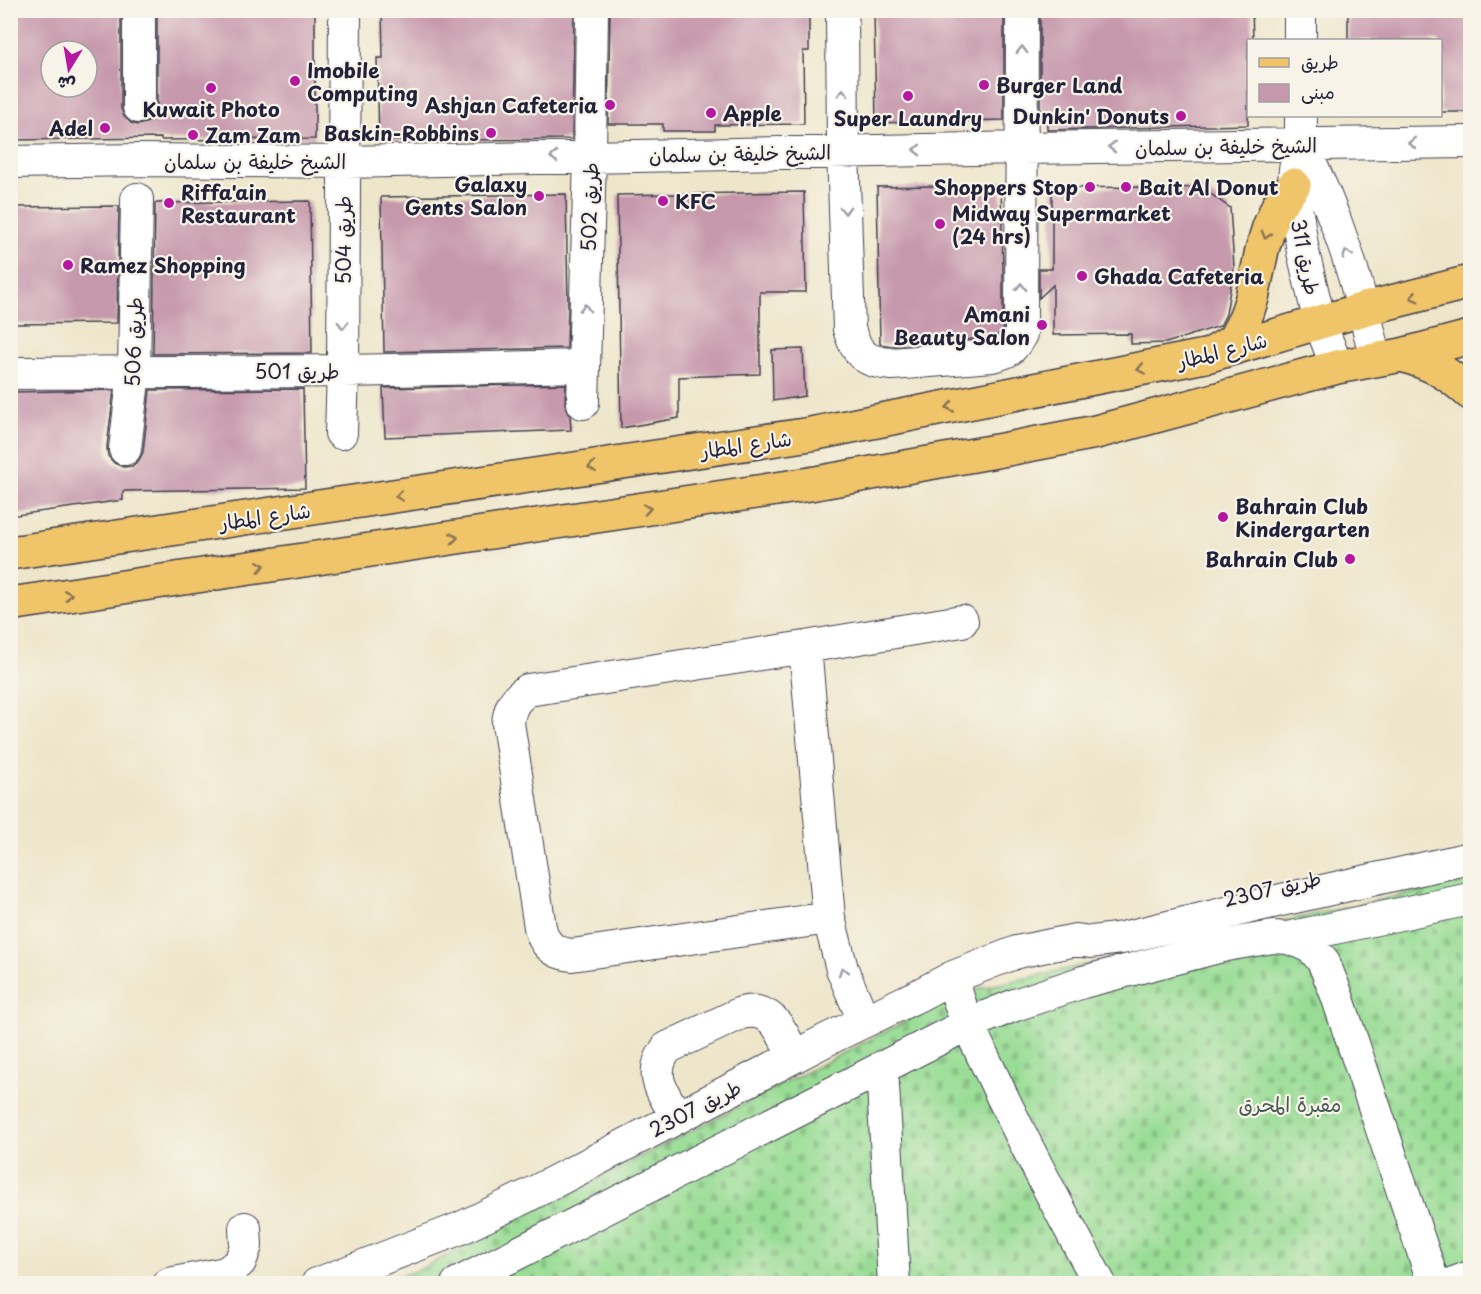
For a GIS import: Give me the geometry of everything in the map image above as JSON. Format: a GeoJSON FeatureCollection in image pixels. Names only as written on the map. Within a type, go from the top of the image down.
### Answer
{"type":"FeatureCollection","features":[{"type":"Feature","properties":{"kind":"main road"},"geometry":{"type":"LineString","coordinates":[[1210,355],[1234,340],[1245,319],[1269,226],[1278,206],[1294,185]]}},
{"type":"Feature","properties":{"kind":"main road","name":"شارع المطار"},"geometry":{"type":"LineString","coordinates":[[10,553],[811,434],[1210,355],[1364,309],[1470,282]]}},
{"type":"Feature","properties":{"kind":"main road"},"geometry":{"type":"LineString","coordinates":[[10,604],[810,484],[979,454],[1096,432],[1337,367],[1470,337]]}},
{"type":"Feature","properties":{"kind":"main road"},"geometry":{"type":"LineString","coordinates":[[1389,357],[1428,363],[1455,379],[1470,393]]}},
{"type":"Feature","properties":{"kind":"street"},"geometry":{"type":"LineString","coordinates":[[139,10],[139,107]]}},
{"type":"Feature","properties":{"kind":"street","name":"طريق 504"},"geometry":{"type":"LineString","coordinates":[[341,432],[345,10]]}},
{"type":"Feature","properties":{"kind":"street","name":"طريق 502"},"geometry":{"type":"LineString","coordinates":[[583,403],[592,10]]}},
{"type":"Feature","properties":{"kind":"street"},"geometry":{"type":"LineString","coordinates":[[842,10],[843,151],[849,329],[853,344],[863,356],[877,363],[892,364],[1007,353],[1016,344],[1021,334],[1022,10]]}},
{"type":"Feature","properties":{"kind":"street"},"geometry":{"type":"LineString","coordinates":[[1300,10],[1300,39]]}},
{"type":"Feature","properties":{"kind":"street","name":"الشيخ خليفة بن سلمان"},"geometry":{"type":"LineString","coordinates":[[10,162],[152,160],[344,162],[1022,147],[1301,130],[1470,142]]}},
{"type":"Feature","properties":{"kind":"street","name":"طريق 311"},"geometry":{"type":"LineString","coordinates":[[1301,130],[1294,185],[1303,252],[1320,323],[1337,367]]}},
{"type":"Feature","properties":{"kind":"street","name":"طريق 311"},"geometry":{"type":"LineString","coordinates":[[1301,130],[1344,245],[1364,309],[1389,357]]}},
{"type":"Feature","properties":{"kind":"street","name":"طريق 506"},"geometry":{"type":"LineString","coordinates":[[124,449],[134,372],[137,199]]}},
{"type":"Feature","properties":{"kind":"street","name":"طريق 501"},"geometry":{"type":"LineString","coordinates":[[10,373],[343,371],[584,366]]}},
{"type":"Feature","properties":{"kind":"street"},"geometry":{"type":"LineString","coordinates":[[829,918],[572,954],[562,954],[554,950],[546,944],[540,927],[508,723],[513,703],[528,690],[962,621]]}},
{"type":"Feature","properties":{"kind":"street"},"geometry":{"type":"LineString","coordinates":[[805,647],[829,918],[842,969],[864,1022]]}},
{"type":"Feature","properties":{"kind":"street","name":"طريق 2307"},"geometry":{"type":"LineString","coordinates":[[317,1284],[461,1228],[952,977],[1017,952],[1076,940],[1116,922],[1470,844]]}},
{"type":"Feature","properties":{"kind":"street","name":"طريق 2307"},"geometry":{"type":"LineString","coordinates":[[1076,940],[1091,942],[1122,938],[1470,858]]}},
{"type":"Feature","properties":{"kind":"street"},"geometry":{"type":"LineString","coordinates":[[1288,938],[1470,899]]}},
{"type":"Feature","properties":{"kind":"street"},"geometry":{"type":"LineString","coordinates":[[457,1284],[968,1024],[1083,982],[1226,945],[1274,937],[1288,938],[1303,943],[1314,950],[1323,961],[1336,993],[1434,1284]]}},
{"type":"Feature","properties":{"kind":"street"},"geometry":{"type":"LineString","coordinates":[[952,977],[956,996],[1007,1107],[1048,1189],[1100,1284]]}},
{"type":"Feature","properties":{"kind":"street"},"geometry":{"type":"LineString","coordinates":[[677,1117],[659,1086],[657,1076],[661,1056],[667,1048],[741,1013],[753,1011],[771,1017],[781,1031],[794,1058]]}},
{"type":"Feature","properties":{"kind":"street"},"geometry":{"type":"LineString","coordinates":[[882,1067],[894,1284]]}},
{"type":"Feature","properties":{"kind":"street"},"geometry":{"type":"LineString","coordinates":[[169,1284],[226,1272],[240,1262],[246,1246],[245,1228]]}},
{"type":"Feature","properties":{"kind":"street"},"geometry":{"type":"LineString","coordinates":[[1451,1284],[1470,1277]]}},
{"type":"Feature","properties":{"kind":"green space","name":"مقبرة المحرق"},"geometry":{"type":"Polygon","coordinates":[[[1470,880],[1470,1283],[373,1284],[419,1270],[963,992],[1470,880]]]}},
{"type":"Feature","properties":{"kind":"building"},"geometry":{"type":"Polygon","coordinates":[[[11,10],[121,10],[121,108],[124,116],[131,123],[138,125],[148,122],[155,115],[157,108],[157,10],[315,10],[315,139],[161,140],[161,138],[10,140],[11,10]]]}},
{"type":"Feature","properties":{"kind":"building"},"geometry":{"type":"Polygon","coordinates":[[[382,10],[574,10],[572,139],[379,141],[377,58],[383,58],[382,10]]]}},
{"type":"Feature","properties":{"kind":"building"},"geometry":{"type":"Polygon","coordinates":[[[610,10],[809,10],[809,51],[803,51],[804,124],[715,125],[715,131],[663,131],[663,124],[608,124],[610,10]]]}},
{"type":"Feature","properties":{"kind":"building"},"geometry":{"type":"Polygon","coordinates":[[[874,10],[1004,10],[1004,120],[876,123],[874,10]]]}},
{"type":"Feature","properties":{"kind":"building"},"geometry":{"type":"Polygon","coordinates":[[[1040,10],[1252,10],[1253,39],[1247,39],[1248,125],[1047,130],[1047,119],[1040,119],[1040,10]]]}},
{"type":"Feature","properties":{"kind":"building"},"geometry":{"type":"Polygon","coordinates":[[[1348,10],[1470,10],[1470,112],[1442,112],[1442,39],[1348,39],[1348,10]]]}},
{"type":"Feature","properties":{"kind":"building"},"geometry":{"type":"Polygon","coordinates":[[[1001,185],[1003,329],[1001,333],[989,338],[892,346],[880,344],[877,187],[1001,185]]]}},
{"type":"Feature","properties":{"kind":"building"},"geometry":{"type":"Polygon","coordinates":[[[1149,187],[1149,189],[1201,187],[1230,208],[1234,267],[1226,314],[1220,326],[1166,343],[1131,344],[1131,334],[1053,335],[1053,285],[1039,298],[1039,269],[1052,269],[1052,188],[1149,187]]]}},
{"type":"Feature","properties":{"kind":"building"},"geometry":{"type":"Polygon","coordinates":[[[804,192],[806,292],[760,292],[760,374],[679,377],[679,418],[621,428],[617,195],[804,192]]]}},
{"type":"Feature","properties":{"kind":"building"},"geometry":{"type":"Polygon","coordinates":[[[566,194],[567,348],[384,352],[381,197],[566,194]]]}},
{"type":"Feature","properties":{"kind":"building"},"geometry":{"type":"Polygon","coordinates":[[[310,201],[312,353],[153,354],[155,203],[310,201]]]}},
{"type":"Feature","properties":{"kind":"building","name":"Ramez Shopping"},"geometry":{"type":"Polygon","coordinates":[[[119,206],[117,323],[10,324],[10,207],[119,206]]]}},
{"type":"Feature","properties":{"kind":"building"},"geometry":{"type":"Polygon","coordinates":[[[803,349],[805,396],[773,401],[772,350],[803,349]]]}},
{"type":"Feature","properties":{"kind":"building"},"geometry":{"type":"Polygon","coordinates":[[[566,384],[565,403],[570,415],[571,430],[385,437],[383,388],[566,384]]]}},
{"type":"Feature","properties":{"kind":"building"},"geometry":{"type":"Polygon","coordinates":[[[303,389],[305,488],[123,491],[123,500],[10,516],[10,392],[114,390],[107,447],[108,456],[114,463],[123,467],[132,466],[143,452],[150,390],[303,389]]]}},
{"type":"Feature","properties":{"kind":"place","name":"Imobile Computing"},"geometry":{"type":"Point","coordinates":[295,81]}},
{"type":"Feature","properties":{"kind":"place","name":"Burger Land"},"geometry":{"type":"Point","coordinates":[984,85]}},
{"type":"Feature","properties":{"kind":"place","name":"Kuwait Photo"},"geometry":{"type":"Point","coordinates":[211,88]}},
{"type":"Feature","properties":{"kind":"place","name":"Super Laundry"},"geometry":{"type":"Point","coordinates":[908,96]}},
{"type":"Feature","properties":{"kind":"place","name":"Ashjan Cafeteria"},"geometry":{"type":"Point","coordinates":[610,105]}},
{"type":"Feature","properties":{"kind":"place","name":"Apple"},"geometry":{"type":"Point","coordinates":[711,113]}},
{"type":"Feature","properties":{"kind":"place","name":"Dunkin' Donuts"},"geometry":{"type":"Point","coordinates":[1181,116]}},
{"type":"Feature","properties":{"kind":"place","name":"Adel"},"geometry":{"type":"Point","coordinates":[105,128]}},
{"type":"Feature","properties":{"kind":"place","name":"Baskin-Robbins"},"geometry":{"type":"Point","coordinates":[491,133]}},
{"type":"Feature","properties":{"kind":"place","name":"Zam Zam"},"geometry":{"type":"Point","coordinates":[193,135]}},
{"type":"Feature","properties":{"kind":"place","name":"Shoppers Stop"},"geometry":{"type":"Point","coordinates":[1090,187]}},
{"type":"Feature","properties":{"kind":"place","name":"Bait Al Donut"},"geometry":{"type":"Point","coordinates":[1126,187]}},
{"type":"Feature","properties":{"kind":"place","name":"Galaxy Gents Salon"},"geometry":{"type":"Point","coordinates":[539,196]}},
{"type":"Feature","properties":{"kind":"place","name":"KFC"},"geometry":{"type":"Point","coordinates":[663,201]}},
{"type":"Feature","properties":{"kind":"place","name":"Riffa'ain Restaurant"},"geometry":{"type":"Point","coordinates":[169,203]}},
{"type":"Feature","properties":{"kind":"place","name":"Midway Supermarket (24 hrs)"},"geometry":{"type":"Point","coordinates":[940,224]}},
{"type":"Feature","properties":{"kind":"place","name":"Ramez Shopping"},"geometry":{"type":"Point","coordinates":[68,265]}},
{"type":"Feature","properties":{"kind":"place","name":"Ghada Cafeteria"},"geometry":{"type":"Point","coordinates":[1082,276]}},
{"type":"Feature","properties":{"kind":"place","name":"Amani Beauty Salon"},"geometry":{"type":"Point","coordinates":[1042,325]}},
{"type":"Feature","properties":{"kind":"place","name":"Bahrain Club Kindergarten"},"geometry":{"type":"Point","coordinates":[1223,517]}},
{"type":"Feature","properties":{"kind":"place","name":"Bahrain Club"},"geometry":{"type":"Point","coordinates":[1350,559]}}]}
